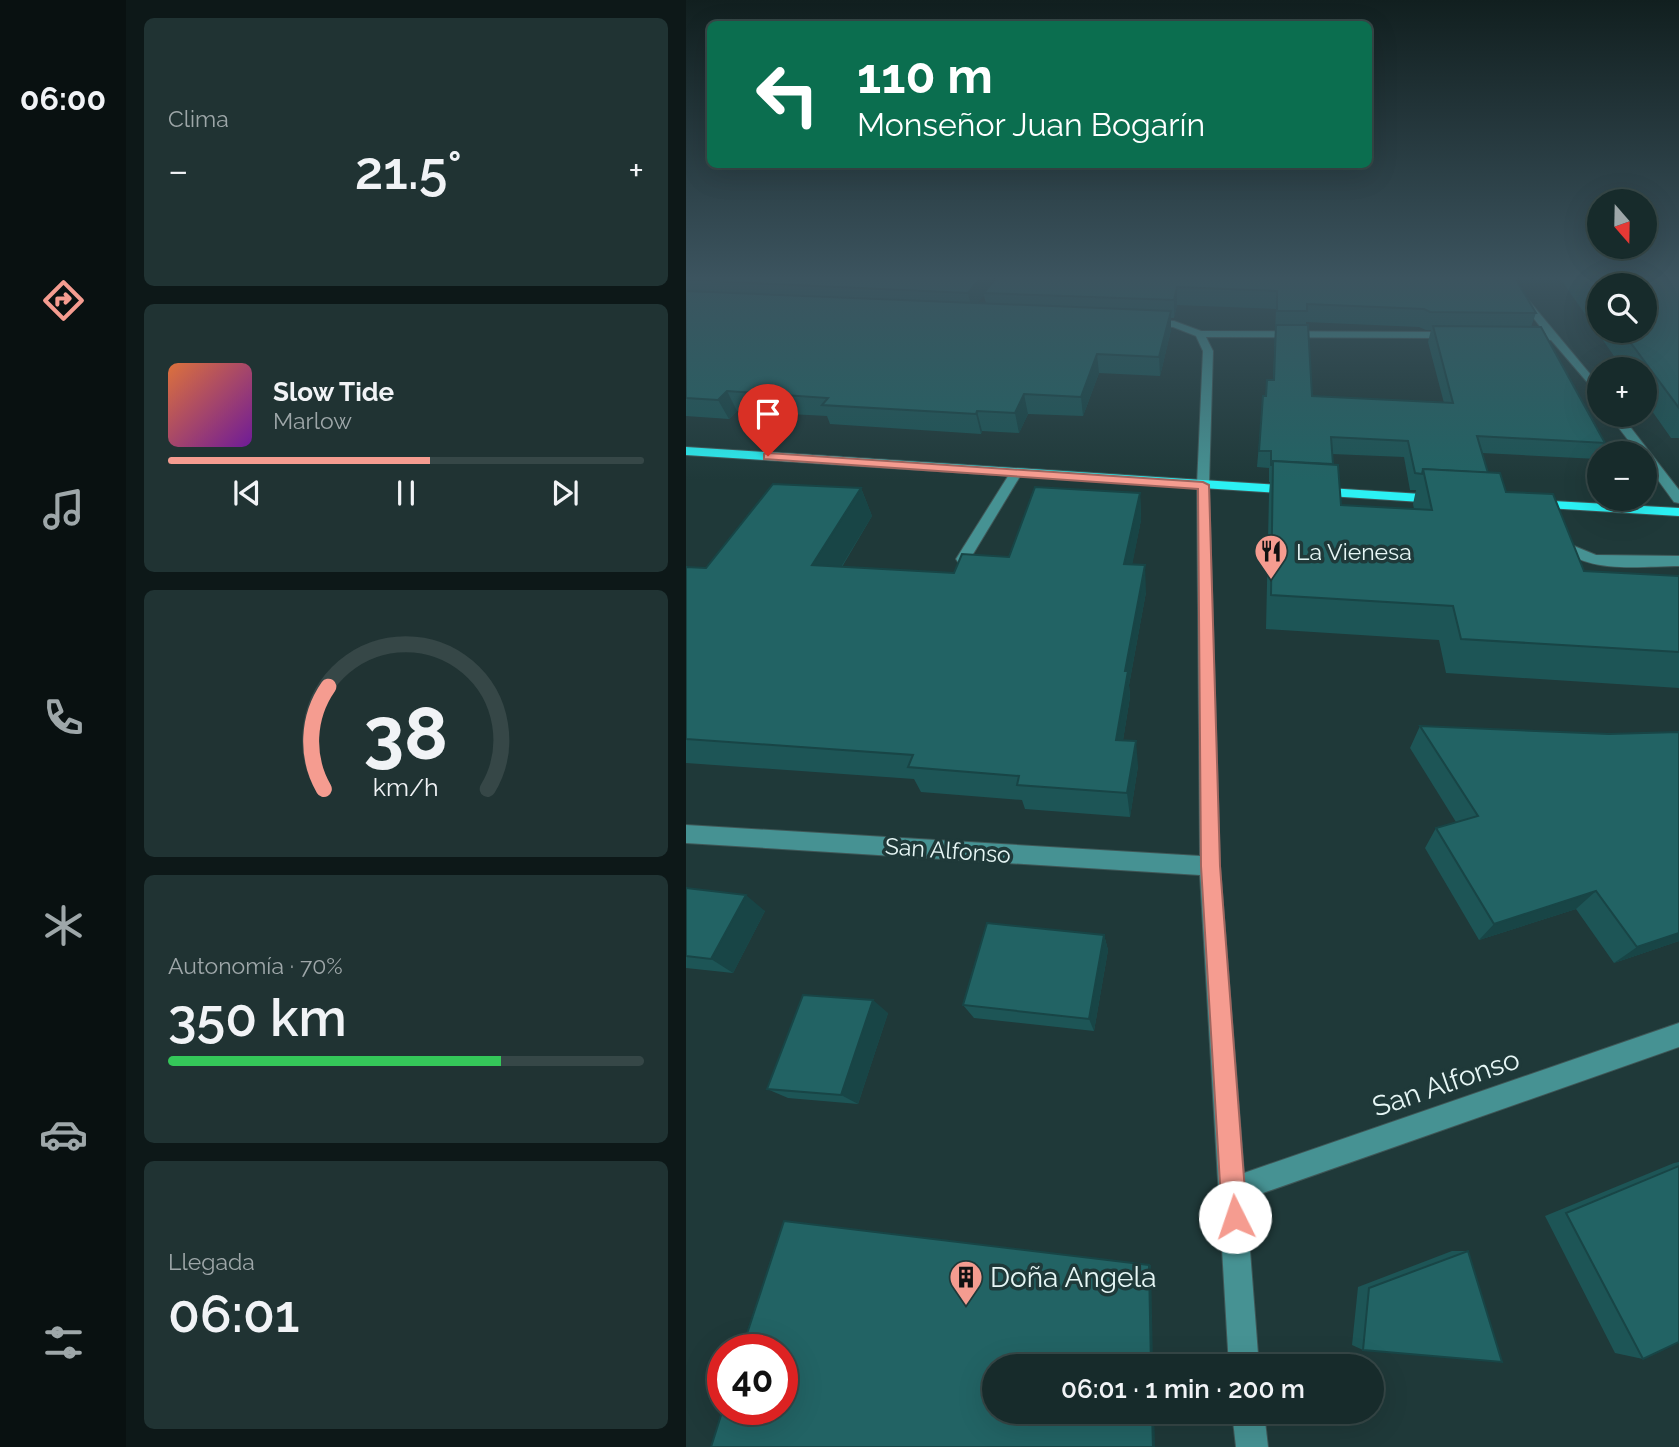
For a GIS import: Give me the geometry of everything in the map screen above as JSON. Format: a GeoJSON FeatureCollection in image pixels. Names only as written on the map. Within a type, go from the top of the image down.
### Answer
{"type":"FeatureCollection","features":[{"type":"Feature","properties":{"kind":"main road"},"geometry":{"type":"LineString","coordinates":[[686,451],[1451,499]]}},
{"type":"Feature","properties":{"kind":"main road"},"geometry":{"type":"LineString","coordinates":[[1519,503],[1679,512]]}},
{"type":"Feature","properties":{"kind":"street"},"geometry":{"type":"LineString","coordinates":[[1205,346],[1208,351],[1203,485],[1210,866],[1243,1354]]}},
{"type":"Feature","properties":{"kind":"street"},"geometry":{"type":"LineString","coordinates":[[1563,346],[1587,377]]}},
{"type":"Feature","properties":{"kind":"street"},"geometry":{"type":"LineString","coordinates":[[1624,427],[1635,441]]}},
{"type":"Feature","properties":{"kind":"street"},"geometry":{"type":"LineString","coordinates":[[1657,470],[1679,499]]}},
{"type":"Feature","properties":{"kind":"street"},"geometry":{"type":"LineString","coordinates":[[963,559],[1016,473]]}},
{"type":"Feature","properties":{"kind":"street"},"geometry":{"type":"LineString","coordinates":[[1547,505],[1564,547],[1575,555],[1591,559],[1679,561]]}},
{"type":"Feature","properties":{"kind":"street","name":"San Alfonso"},"geometry":{"type":"LineString","coordinates":[[686,834],[1210,866]]}},
{"type":"Feature","properties":{"kind":"street","name":"San Alfonso"},"geometry":{"type":"LineString","coordinates":[[1233,1190],[1679,1035]]}},
{"type":"Feature","properties":{"kind":"street"},"geometry":{"type":"LineString","coordinates":[[1249,1424],[1252,1447]]}},
{"type":"Feature","properties":{"kind":"building"},"geometry":{"type":"Polygon","coordinates":[[[686,346],[1162,346],[1159,357],[1097,354],[1081,397],[1024,394],[1015,413],[977,411],[976,414],[822,405],[828,398],[727,391],[718,400],[686,398],[686,346]]]}},
{"type":"Feature","properties":{"kind":"building"},"geometry":{"type":"Polygon","coordinates":[[[1275,346],[1309,346],[1312,396],[1453,403],[1438,346],[1551,346],[1587,410],[1587,427],[1596,427],[1604,441],[1477,436],[1488,473],[1423,469],[1422,474],[1415,473],[1408,441],[1331,437],[1333,464],[1273,461],[1271,465],[1271,451],[1259,451],[1263,396],[1266,396],[1267,380],[1274,380],[1275,346]]]}},
{"type":"Feature","properties":{"kind":"building"},"geometry":{"type":"Polygon","coordinates":[[[1633,346],[1679,346],[1679,408],[1657,378],[1657,357],[1641,357],[1633,346]]]}},
{"type":"Feature","properties":{"kind":"building"},"geometry":{"type":"Polygon","coordinates":[[[1273,461],[1338,465],[1341,505],[1432,510],[1423,469],[1500,473],[1506,492],[1553,494],[1584,571],[1679,576],[1679,652],[1461,639],[1453,606],[1271,595],[1273,461]]]}},
{"type":"Feature","properties":{"kind":"building"},"geometry":{"type":"Polygon","coordinates":[[[773,484],[861,488],[812,565],[954,573],[962,554],[1009,557],[1035,487],[1140,493],[1124,564],[1145,565],[1125,671],[1128,671],[1116,740],[1136,741],[1127,793],[1017,785],[1019,776],[908,767],[913,755],[686,739],[686,567],[706,568],[773,484]]]}},
{"type":"Feature","properties":{"kind":"building"},"geometry":{"type":"Polygon","coordinates":[[[1420,726],[1609,734],[1679,732],[1679,933],[1637,947],[1596,891],[1494,924],[1436,828],[1478,816],[1420,726]]]}},
{"type":"Feature","properties":{"kind":"building"},"geometry":{"type":"Polygon","coordinates":[[[686,888],[746,895],[711,959],[686,956],[686,888]]]}},
{"type":"Feature","properties":{"kind":"building"},"geometry":{"type":"Polygon","coordinates":[[[987,923],[1104,935],[1089,1019],[963,1005],[987,923]]]}},
{"type":"Feature","properties":{"kind":"building"},"geometry":{"type":"Polygon","coordinates":[[[803,995],[873,1000],[841,1095],[767,1089],[803,995]]]}},
{"type":"Feature","properties":{"kind":"building"},"geometry":{"type":"Polygon","coordinates":[[[1679,1166],[1679,1342],[1643,1359],[1566,1213],[1679,1166]]]}},
{"type":"Feature","properties":{"kind":"building","name":"Doña Angela"},"geometry":{"type":"Polygon","coordinates":[[[784,1221],[1149,1265],[1151,1354],[982,1354],[982,1424],[1152,1424],[1153,1447],[711,1447],[718,1425],[798,1425],[798,1334],[747,1334],[784,1221]]]}},
{"type":"Feature","properties":{"kind":"building"},"geometry":{"type":"Polygon","coordinates":[[[1468,1251],[1502,1362],[1363,1350],[1369,1288],[1468,1251]]]}},
{"type":"Feature","properties":{"kind":"place","name":"La Vienesa"},"geometry":{"type":"Point","coordinates":[1271,581]}},
{"type":"Feature","properties":{"kind":"place","name":"Doña Angela"},"geometry":{"type":"Point","coordinates":[966,1307]}},
{"type":"Feature","properties":{"kind":"route"},"geometry":{"type":"LineString","coordinates":[[768,456],[1203,485],[1210,866],[1235,1217]]}}]}
